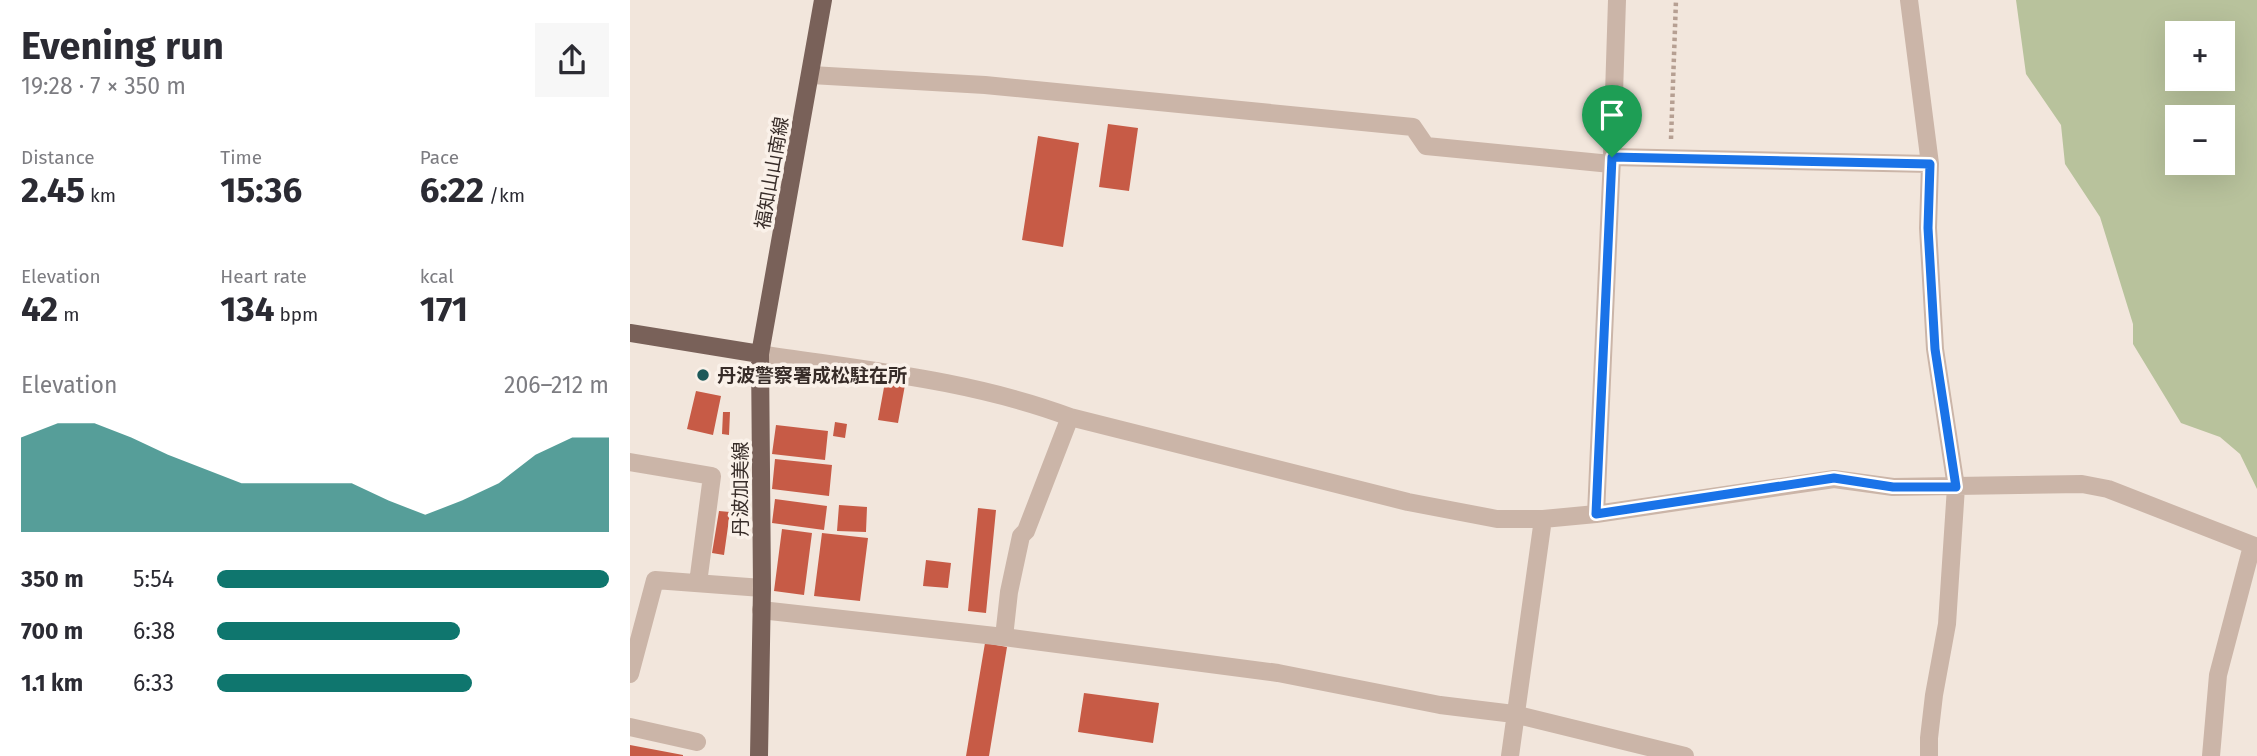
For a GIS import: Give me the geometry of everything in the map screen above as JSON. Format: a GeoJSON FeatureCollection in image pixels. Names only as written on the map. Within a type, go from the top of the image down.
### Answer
{"type":"FeatureCollection","features":[{"type":"Feature","properties":{"kind":"main road","name":"福知山山南線"},"geometry":{"type":"LineString","coordinates":[[760,354],[823,0]]}},
{"type":"Feature","properties":{"kind":"main road"},"geometry":{"type":"LineString","coordinates":[[630,333],[760,354]]}},
{"type":"Feature","properties":{"kind":"main road","name":"丹波加美線"},"geometry":{"type":"LineString","coordinates":[[759,756],[762,588],[760,354]]}},
{"type":"Feature","properties":{"kind":"street"},"geometry":{"type":"LineString","coordinates":[[1596,514],[1617,0]]}},
{"type":"Feature","properties":{"kind":"street"},"geometry":{"type":"LineString","coordinates":[[1909,0],[1930,164],[1928,228],[1935,349],[1956,487],[1947,624],[1928,738],[1929,756]]}},
{"type":"Feature","properties":{"kind":"street"},"geometry":{"type":"LineString","coordinates":[[811,75],[985,85],[1413,127],[1426,146],[1612,161],[1671,158],[1930,164]]}},
{"type":"Feature","properties":{"kind":"street"},"geometry":{"type":"LineString","coordinates":[[760,354],[930,380],[1037,405],[1070,417],[1408,502],[1497,519],[1543,519],[1596,514],[1834,478],[1893,487],[2082,484],[2108,489],[2254,546],[2218,675],[2211,756]]}},
{"type":"Feature","properties":{"kind":"street"},"geometry":{"type":"LineString","coordinates":[[1004,637],[1009,592],[1021,536],[1026,531],[1070,417]]}},
{"type":"Feature","properties":{"kind":"street"},"geometry":{"type":"LineString","coordinates":[[630,462],[712,476],[698,583]]}},
{"type":"Feature","properties":{"kind":"street"},"geometry":{"type":"LineString","coordinates":[[1510,756],[1543,519]]}},
{"type":"Feature","properties":{"kind":"street"},"geometry":{"type":"LineString","coordinates":[[630,674],[655,580],[762,588]]}},
{"type":"Feature","properties":{"kind":"street"},"geometry":{"type":"LineString","coordinates":[[761,610],[1004,637],[1278,673],[1440,705],[1514,714],[1685,756]]}},
{"type":"Feature","properties":{"kind":"street"},"geometry":{"type":"LineString","coordinates":[[630,727],[697,742]]}},
{"type":"Feature","properties":{"kind":"path"},"geometry":{"type":"LineString","coordinates":[[1671,158],[1676,0]]}},
{"type":"Feature","properties":{"kind":"green space"},"geometry":{"type":"Polygon","coordinates":[[[2016,0],[2257,0],[2257,489],[2240,454],[2220,437],[2181,423],[2133,344],[2133,324],[2100,217],[2065,164],[2061,125],[2026,74],[2016,0]]]}},
{"type":"Feature","properties":{"kind":"building"},"geometry":{"type":"Polygon","coordinates":[[[1108,124],[1138,128],[1129,191],[1099,187],[1108,124]]]}},
{"type":"Feature","properties":{"kind":"building"},"geometry":{"type":"Polygon","coordinates":[[[1038,136],[1079,143],[1063,247],[1022,240],[1038,136]]]}},
{"type":"Feature","properties":{"kind":"building"},"geometry":{"type":"Polygon","coordinates":[[[885,382],[905,385],[898,423],[878,420],[885,382]]]}},
{"type":"Feature","properties":{"kind":"building"},"geometry":{"type":"Polygon","coordinates":[[[696,391],[721,396],[713,435],[687,429],[696,391]]]}},
{"type":"Feature","properties":{"kind":"building"},"geometry":{"type":"Polygon","coordinates":[[[723,412],[730,412],[729,435],[722,434],[723,412]]]}},
{"type":"Feature","properties":{"kind":"building"},"geometry":{"type":"Polygon","coordinates":[[[835,422],[847,424],[845,438],[833,436],[835,422]]]}},
{"type":"Feature","properties":{"kind":"building"},"geometry":{"type":"Polygon","coordinates":[[[776,425],[828,431],[825,460],[772,454],[776,425]]]}},
{"type":"Feature","properties":{"kind":"building"},"geometry":{"type":"Polygon","coordinates":[[[775,459],[832,465],[829,496],[772,489],[775,459]]]}},
{"type":"Feature","properties":{"kind":"building"},"geometry":{"type":"Polygon","coordinates":[[[775,499],[827,506],[824,530],[772,523],[775,499]]]}},
{"type":"Feature","properties":{"kind":"building"},"geometry":{"type":"Polygon","coordinates":[[[839,505],[867,507],[866,532],[837,531],[839,505]]]}},
{"type":"Feature","properties":{"kind":"building"},"geometry":{"type":"Polygon","coordinates":[[[978,508],[996,510],[986,613],[968,611],[978,508]]]}},
{"type":"Feature","properties":{"kind":"building"},"geometry":{"type":"Polygon","coordinates":[[[719,511],[730,512],[724,555],[712,553],[719,511]]]}},
{"type":"Feature","properties":{"kind":"building"},"geometry":{"type":"Polygon","coordinates":[[[782,529],[812,533],[804,595],[774,591],[782,529]]]}},
{"type":"Feature","properties":{"kind":"building"},"geometry":{"type":"Polygon","coordinates":[[[822,533],[868,538],[860,601],[814,596],[822,533]]]}},
{"type":"Feature","properties":{"kind":"building"},"geometry":{"type":"Polygon","coordinates":[[[926,560],[951,563],[948,588],[923,586],[926,560]]]}},
{"type":"Feature","properties":{"kind":"building"},"geometry":{"type":"Polygon","coordinates":[[[985,643],[1007,647],[989,756],[966,756],[985,643]]]}},
{"type":"Feature","properties":{"kind":"building"},"geometry":{"type":"Polygon","coordinates":[[[1084,693],[1159,703],[1153,743],[1078,732],[1084,693]]]}},
{"type":"Feature","properties":{"kind":"building"},"geometry":{"type":"Polygon","coordinates":[[[630,745],[683,755],[683,756],[630,756],[630,745]]]}},
{"type":"Feature","properties":{"kind":"place","name":"丹波警察署成松駐在所"},"geometry":{"type":"Point","coordinates":[703,375]}},
{"type":"Feature","properties":{"kind":"route"},"geometry":{"type":"LineString","coordinates":[[1612,157],[1930,164],[1928,228],[1935,349],[1956,487],[1893,487],[1834,478],[1596,514],[1612,157]]}}]}
